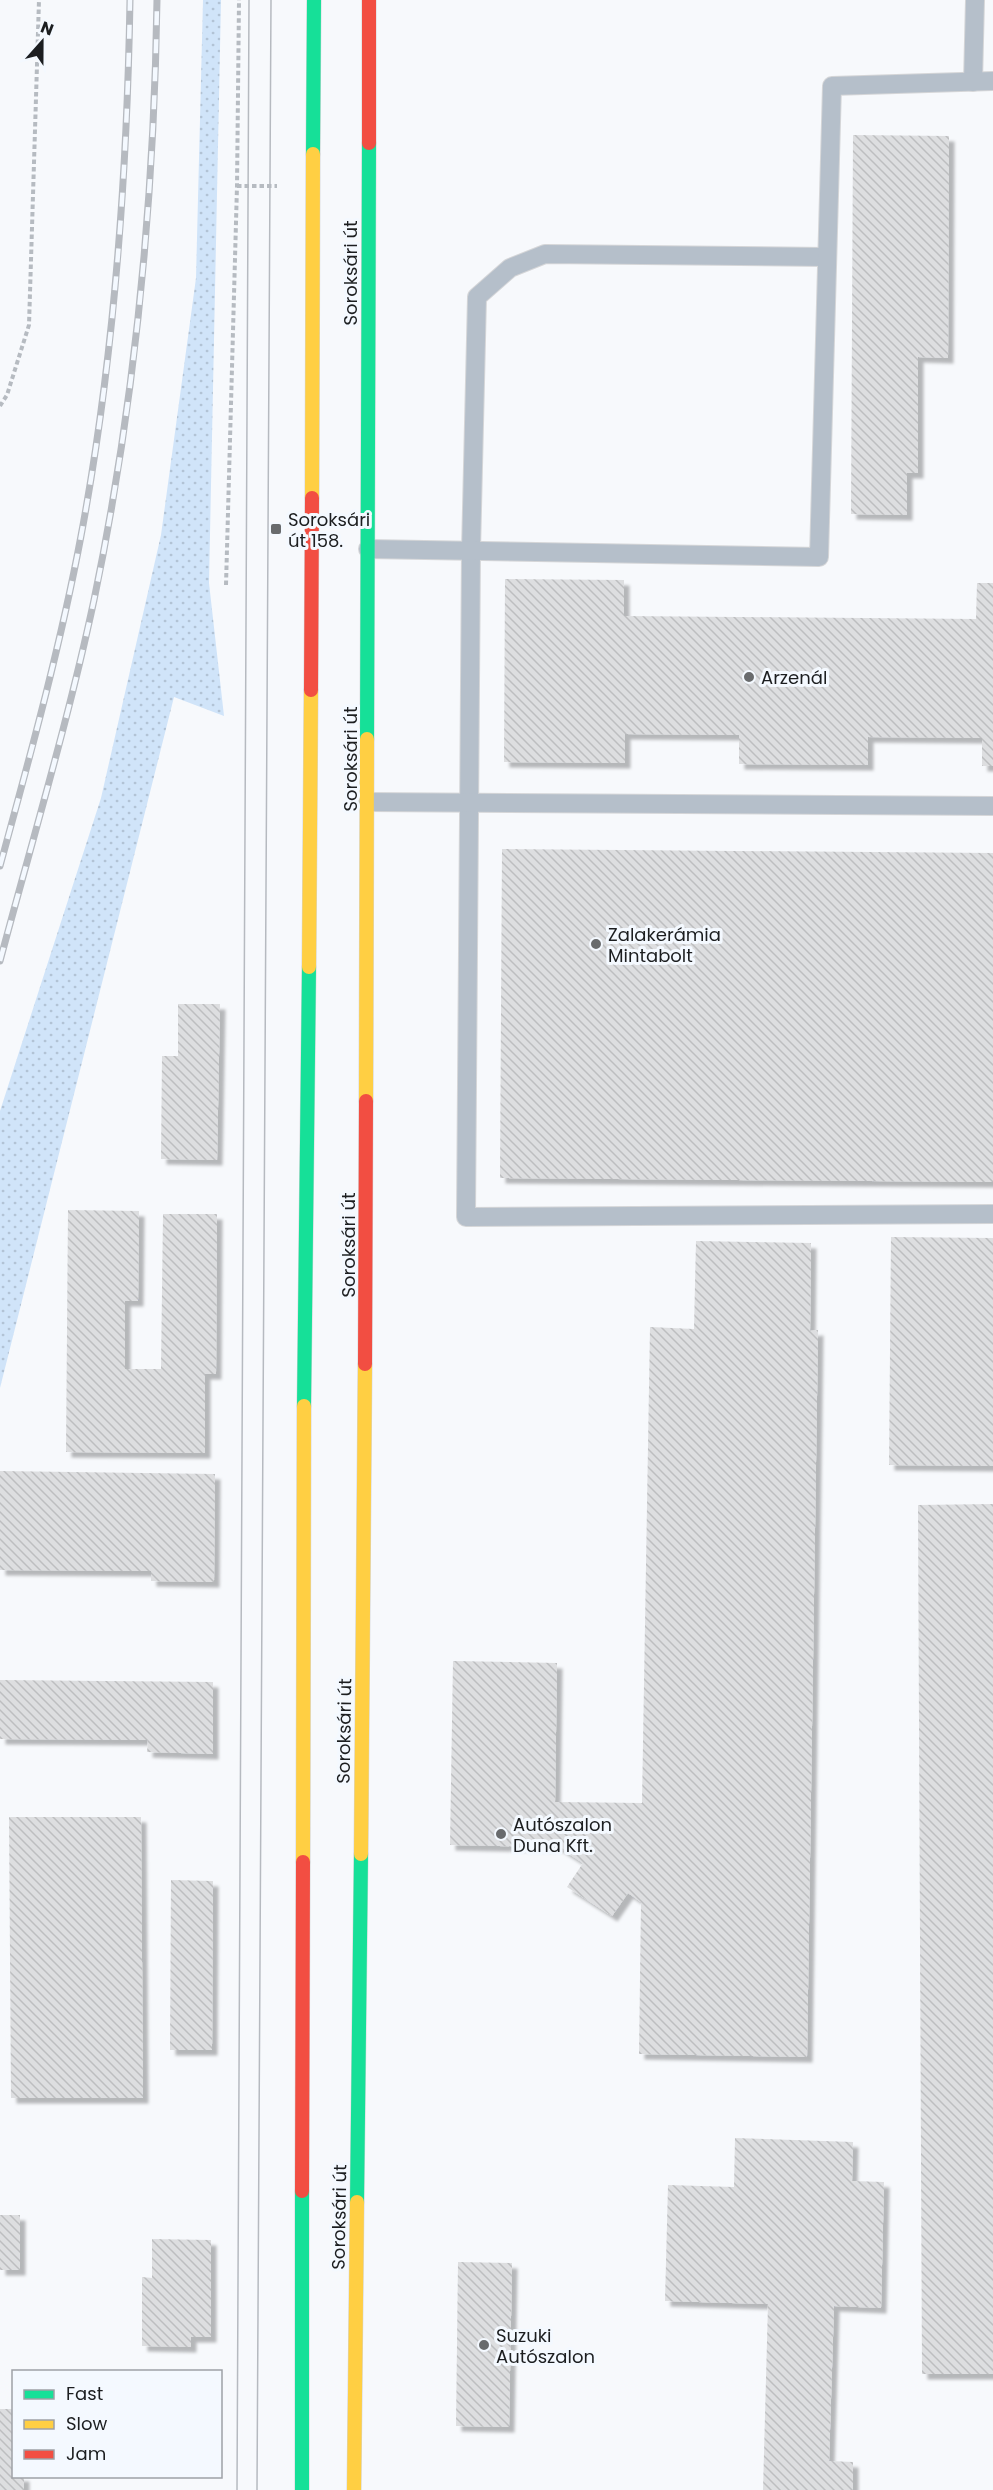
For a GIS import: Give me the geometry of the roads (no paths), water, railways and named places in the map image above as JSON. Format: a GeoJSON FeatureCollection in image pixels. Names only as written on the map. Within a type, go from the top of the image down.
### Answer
{"type":"FeatureCollection","features":[{"type":"Feature","properties":{"kind":"main road","name":"Soroksári út"},"geometry":{"type":"LineString","coordinates":[[302,2490],[303,1472],[311,770],[314,0]]}},
{"type":"Feature","properties":{"kind":"main road","name":"Soroksári út"},"geometry":{"type":"LineString","coordinates":[[354,2490],[368,802],[369,0]]}},
{"type":"Feature","properties":{"kind":"lane"},"geometry":{"type":"LineString","coordinates":[[973,82],[975,0]]}},
{"type":"Feature","properties":{"kind":"lane"},"geometry":{"type":"LineString","coordinates":[[368,549],[819,557],[832,86],[993,81]]}},
{"type":"Feature","properties":{"kind":"lane"},"geometry":{"type":"LineString","coordinates":[[826,257],[545,254],[510,268],[477,297],[471,551],[466,1217],[993,1214]]}},
{"type":"Feature","properties":{"kind":"lane"},"geometry":{"type":"LineString","coordinates":[[368,802],[993,806]]}},
{"type":"Feature","properties":{"kind":"tram line"},"geometry":{"type":"LineString","coordinates":[[237,2490],[249,0]]}},
{"type":"Feature","properties":{"kind":"tram line"},"geometry":{"type":"LineString","coordinates":[[257,2490],[271,0]]}},
{"type":"Feature","properties":{"kind":"railway"},"geometry":{"type":"LineString","coordinates":[[0,866],[64,619],[92,470],[117,269],[126,135],[130,0]]}},
{"type":"Feature","properties":{"kind":"railway"},"geometry":{"type":"LineString","coordinates":[[0,961],[84,646],[121,451],[147,226],[157,0]]}},
{"type":"Feature","properties":{"kind":"place","name":"Soroksári út 158."},"geometry":{"type":"Point","coordinates":[276,529]}},
{"type":"Feature","properties":{"kind":"place","name":"Arzenál"},"geometry":{"type":"Point","coordinates":[749,677]}},
{"type":"Feature","properties":{"kind":"place","name":"Zalakerámia Mintabolt"},"geometry":{"type":"Point","coordinates":[596,944]}},
{"type":"Feature","properties":{"kind":"place","name":"Autószalon Duna Kft."},"geometry":{"type":"Point","coordinates":[501,1834]}},
{"type":"Feature","properties":{"kind":"place","name":"Suzuki Autószalon"},"geometry":{"type":"Point","coordinates":[484,2345]}}]}
